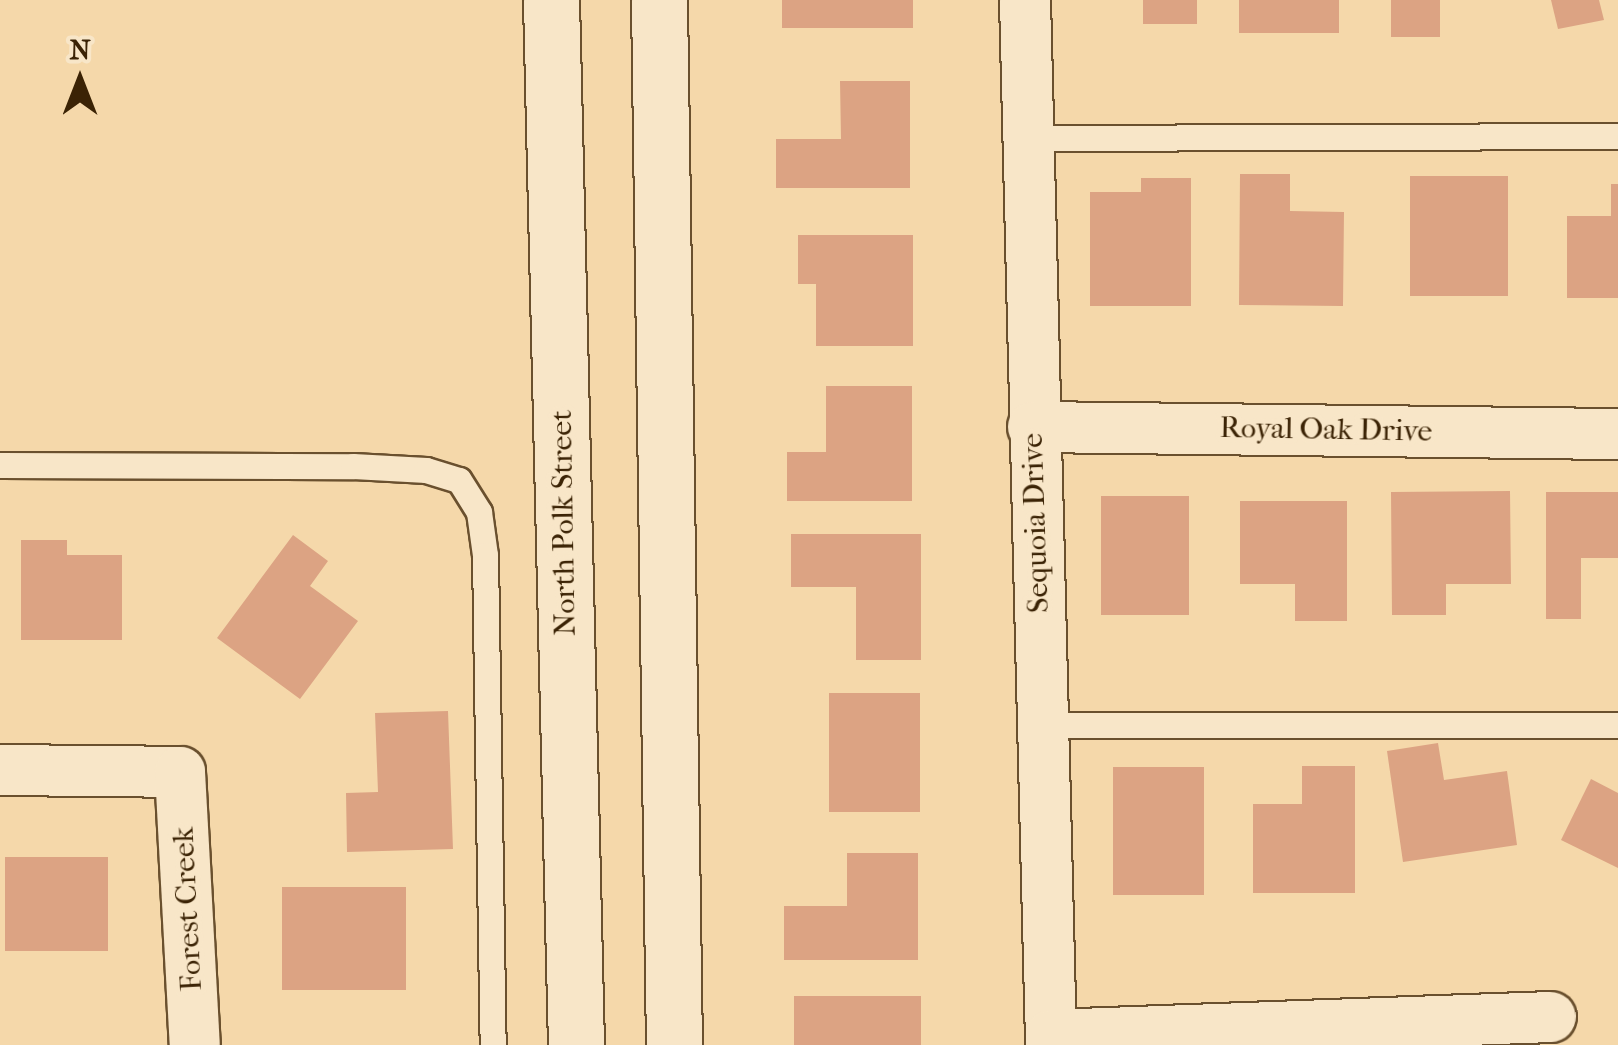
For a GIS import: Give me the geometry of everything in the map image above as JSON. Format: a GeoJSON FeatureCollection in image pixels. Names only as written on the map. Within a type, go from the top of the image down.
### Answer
{"type":"FeatureCollection","features":[{"type":"Feature","properties":{"kind":"main road","name":"North Polk Street"},"geometry":{"type":"LineString","coordinates":[[551,0],[576,1045]]}},
{"type":"Feature","properties":{"kind":"main road"},"geometry":{"type":"LineString","coordinates":[[659,0],[674,1045]]}},
{"type":"Feature","properties":{"kind":"street","name":"Sequoia Drive"},"geometry":{"type":"LineString","coordinates":[[1025,0],[1051,1040]]}},
{"type":"Feature","properties":{"kind":"street","name":"Royal Oak Drive"},"geometry":{"type":"LineString","coordinates":[[1033,427],[1618,434]]}},
{"type":"Feature","properties":{"kind":"street","name":"Forest Creek"},"geometry":{"type":"LineString","coordinates":[[0,770],[180,772],[194,1045]]}},
{"type":"Feature","properties":{"kind":"street"},"geometry":{"type":"LineString","coordinates":[[1051,1040],[1551,1018]]}},
{"type":"Feature","properties":{"kind":"lane"},"geometry":{"type":"LineString","coordinates":[[1028,138],[1618,136]]}},
{"type":"Feature","properties":{"kind":"lane"},"geometry":{"type":"LineString","coordinates":[[0,465],[353,466],[426,470],[459,480],[479,512],[485,556],[493,1045]]}},
{"type":"Feature","properties":{"kind":"lane"},"geometry":{"type":"LineString","coordinates":[[1042,725],[1618,725]]}},
{"type":"Feature","properties":{"kind":"building"},"geometry":{"type":"Polygon","coordinates":[[[782,0],[913,0],[913,28],[782,28],[782,0]]]}},
{"type":"Feature","properties":{"kind":"building"},"geometry":{"type":"Polygon","coordinates":[[[1143,0],[1197,0],[1197,24],[1143,24],[1143,0]]]}},
{"type":"Feature","properties":{"kind":"building"},"geometry":{"type":"Polygon","coordinates":[[[1239,0],[1339,0],[1339,33],[1239,33],[1239,0]]]}},
{"type":"Feature","properties":{"kind":"building"},"geometry":{"type":"Polygon","coordinates":[[[1391,0],[1440,0],[1440,37],[1391,37],[1391,0]]]}},
{"type":"Feature","properties":{"kind":"building"},"geometry":{"type":"Polygon","coordinates":[[[1551,0],[1599,0],[1604,20],[1558,29],[1551,0]]]}},
{"type":"Feature","properties":{"kind":"building"},"geometry":{"type":"Polygon","coordinates":[[[840,81],[910,81],[910,188],[776,188],[776,139],[841,139],[840,81]]]}},
{"type":"Feature","properties":{"kind":"building"},"geometry":{"type":"Polygon","coordinates":[[[1240,174],[1290,174],[1290,211],[1344,212],[1343,306],[1239,305],[1240,174]]]}},
{"type":"Feature","properties":{"kind":"building"},"geometry":{"type":"Polygon","coordinates":[[[1410,176],[1508,176],[1508,296],[1410,296],[1410,176]]]}},
{"type":"Feature","properties":{"kind":"building"},"geometry":{"type":"Polygon","coordinates":[[[1141,178],[1191,178],[1191,306],[1090,306],[1090,192],[1141,192],[1141,178]]]}},
{"type":"Feature","properties":{"kind":"building"},"geometry":{"type":"Polygon","coordinates":[[[1611,184],[1618,184],[1618,298],[1567,298],[1567,216],[1611,216],[1611,184]]]}},
{"type":"Feature","properties":{"kind":"building"},"geometry":{"type":"Polygon","coordinates":[[[798,235],[913,235],[913,346],[816,346],[816,284],[798,284],[798,235]]]}},
{"type":"Feature","properties":{"kind":"building"},"geometry":{"type":"Polygon","coordinates":[[[826,386],[912,386],[912,501],[787,501],[787,452],[826,452],[826,386]]]}},
{"type":"Feature","properties":{"kind":"building"},"geometry":{"type":"Polygon","coordinates":[[[1510,491],[1511,584],[1446,584],[1446,615],[1392,615],[1391,492],[1510,491]]]}},
{"type":"Feature","properties":{"kind":"building"},"geometry":{"type":"Polygon","coordinates":[[[1546,492],[1618,492],[1618,558],[1581,558],[1581,619],[1546,619],[1546,492]]]}},
{"type":"Feature","properties":{"kind":"building"},"geometry":{"type":"Polygon","coordinates":[[[1101,496],[1189,496],[1189,615],[1101,615],[1101,496]]]}},
{"type":"Feature","properties":{"kind":"building"},"geometry":{"type":"Polygon","coordinates":[[[1240,501],[1347,501],[1347,621],[1295,621],[1295,584],[1240,584],[1240,501]]]}},
{"type":"Feature","properties":{"kind":"building"},"geometry":{"type":"Polygon","coordinates":[[[791,534],[921,534],[921,660],[856,660],[856,587],[791,587],[791,534]]]}},
{"type":"Feature","properties":{"kind":"building"},"geometry":{"type":"Polygon","coordinates":[[[293,535],[328,561],[310,586],[358,621],[300,699],[217,638],[293,535]]]}},
{"type":"Feature","properties":{"kind":"building"},"geometry":{"type":"Polygon","coordinates":[[[21,540],[67,540],[67,555],[122,555],[122,640],[21,640],[21,540]]]}},
{"type":"Feature","properties":{"kind":"building"},"geometry":{"type":"Polygon","coordinates":[[[829,693],[920,693],[920,812],[829,812],[829,693]]]}},
{"type":"Feature","properties":{"kind":"building"},"geometry":{"type":"Polygon","coordinates":[[[448,711],[453,849],[347,852],[346,793],[378,792],[375,713],[448,711]]]}},
{"type":"Feature","properties":{"kind":"building"},"geometry":{"type":"Polygon","coordinates":[[[1438,743],[1444,780],[1507,771],[1517,845],[1403,862],[1387,751],[1438,743]]]}},
{"type":"Feature","properties":{"kind":"building"},"geometry":{"type":"Polygon","coordinates":[[[1302,766],[1355,766],[1355,893],[1253,893],[1253,804],[1302,804],[1302,766]]]}},
{"type":"Feature","properties":{"kind":"building"},"geometry":{"type":"Polygon","coordinates":[[[1113,767],[1204,767],[1204,895],[1113,895],[1113,767]]]}},
{"type":"Feature","properties":{"kind":"building"},"geometry":{"type":"Polygon","coordinates":[[[1591,779],[1618,793],[1618,868],[1561,840],[1591,779]]]}},
{"type":"Feature","properties":{"kind":"building"},"geometry":{"type":"Polygon","coordinates":[[[847,853],[918,853],[918,960],[784,960],[784,906],[847,906],[847,853]]]}},
{"type":"Feature","properties":{"kind":"building"},"geometry":{"type":"Polygon","coordinates":[[[5,857],[108,857],[108,951],[5,951],[5,857]]]}},
{"type":"Feature","properties":{"kind":"building"},"geometry":{"type":"Polygon","coordinates":[[[282,887],[406,887],[406,990],[282,990],[282,887]]]}},
{"type":"Feature","properties":{"kind":"building"},"geometry":{"type":"Polygon","coordinates":[[[794,996],[921,996],[921,1045],[794,1045],[794,996]]]}}]}
